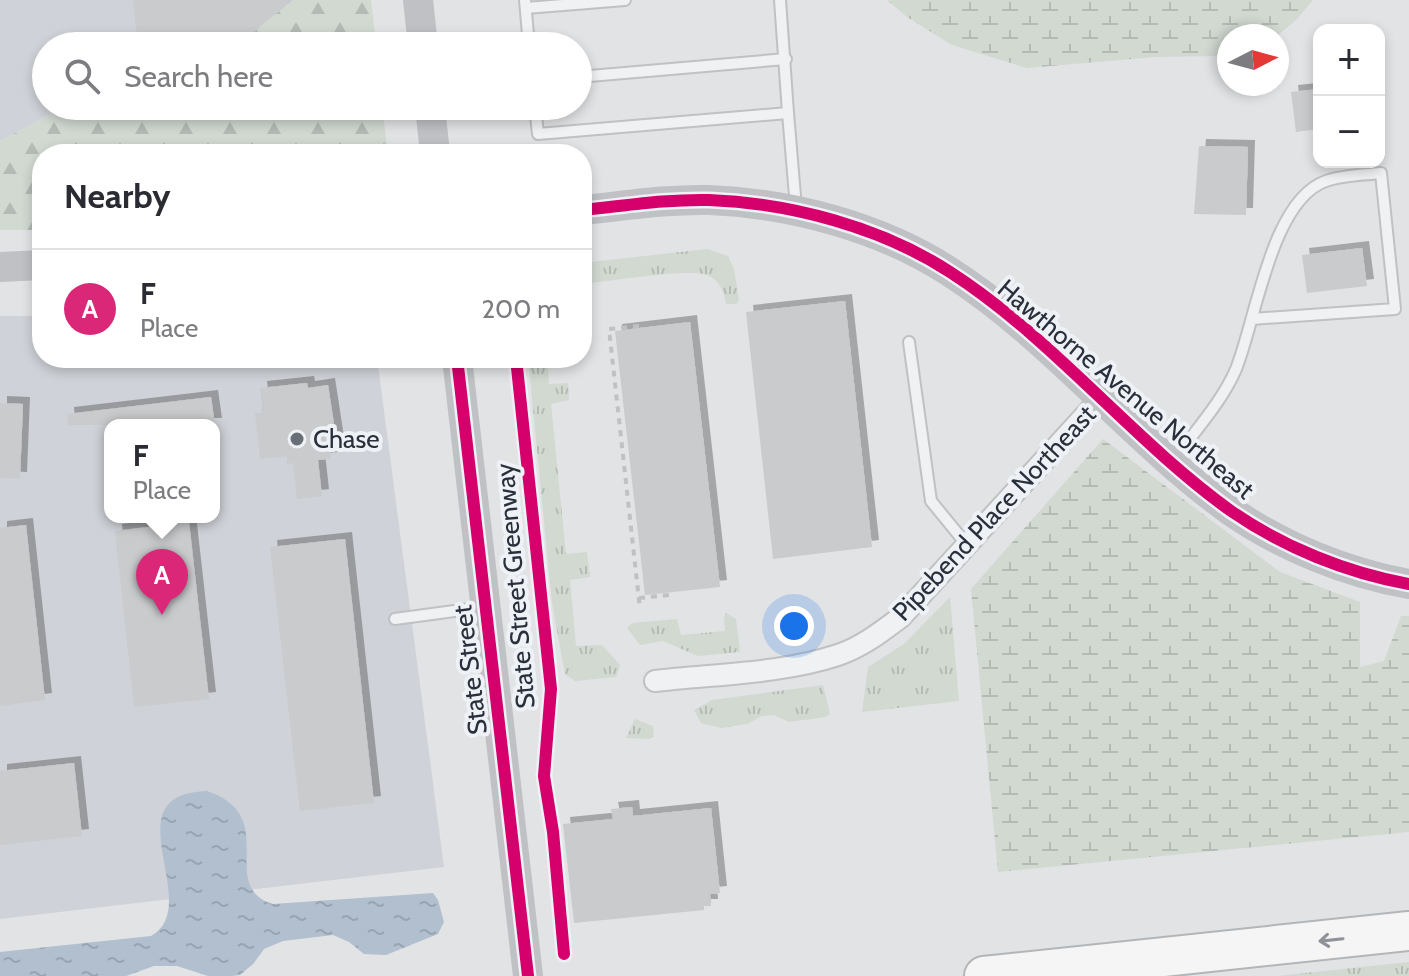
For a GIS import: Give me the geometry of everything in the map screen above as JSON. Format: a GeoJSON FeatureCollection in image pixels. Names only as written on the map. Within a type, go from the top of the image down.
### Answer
{"type":"FeatureCollection","features":[{"type":"Feature","properties":{"kind":"highway"},"geometry":{"type":"LineString","coordinates":[[984,976],[1409,931]]}},
{"type":"Feature","properties":{"kind":"main road"},"geometry":{"type":"LineString","coordinates":[[418,0],[421,32]]}},
{"type":"Feature","properties":{"kind":"main road"},"geometry":{"type":"LineString","coordinates":[[431,120],[434,144]]}},
{"type":"Feature","properties":{"kind":"main road","name":"Hawthorne Avenue Northeast"},"geometry":{"type":"LineString","coordinates":[[592,209],[707,200],[746,203],[813,215],[887,239],[948,271],[999,307],[1172,462],[1232,511],[1266,532],[1334,563],[1380,579],[1409,584]]}},
{"type":"Feature","properties":{"kind":"main road"},"geometry":{"type":"LineString","coordinates":[[0,267],[32,265]]}},
{"type":"Feature","properties":{"kind":"main road","name":"State Street"},"geometry":{"type":"LineString","coordinates":[[458,368],[528,976]]}},
{"type":"Feature","properties":{"kind":"street","name":"Pipebend Place Northeast"},"geometry":{"type":"LineString","coordinates":[[655,681],[791,666],[838,655],[869,641],[901,617],[1102,397]]}},
{"type":"Feature","properties":{"kind":"lane"},"geometry":{"type":"LineString","coordinates":[[528,32],[526,4],[625,0]]}},
{"type":"Feature","properties":{"kind":"lane"},"geometry":{"type":"LineString","coordinates":[[780,0],[796,212]]}},
{"type":"Feature","properties":{"kind":"lane"},"geometry":{"type":"LineString","coordinates":[[592,76],[786,59]]}},
{"type":"Feature","properties":{"kind":"lane"},"geometry":{"type":"LineString","coordinates":[[536,120],[538,134],[788,113]]}},
{"type":"Feature","properties":{"kind":"lane"},"geometry":{"type":"LineString","coordinates":[[1172,462],[1223,392],[1235,370],[1275,243],[1299,200],[1325,181],[1381,173],[1395,309],[1252,319]]}},
{"type":"Feature","properties":{"kind":"lane"},"geometry":{"type":"LineString","coordinates":[[909,342],[931,501],[967,545]]}},
{"type":"Feature","properties":{"kind":"lane"},"geometry":{"type":"LineString","coordinates":[[395,619],[485,607]]}},
{"type":"Feature","properties":{"kind":"path"},"geometry":{"type":"LineString","coordinates":[[639,326],[609,329],[640,609]]}},
{"type":"Feature","properties":{"kind":"path"},"geometry":{"type":"LineString","coordinates":[[639,598],[670,595]]}},
{"type":"Feature","properties":{"kind":"shaded area"},"geometry":{"type":"Polygon","coordinates":[[[0,0],[293,0],[253,32],[32,32],[32,120],[40,120],[0,141],[0,0]]]}},
{"type":"Feature","properties":{"kind":"shaded area"},"geometry":{"type":"Polygon","coordinates":[[[0,316],[32,316],[32,368],[378,368],[444,867],[0,919],[0,316]]]}},
{"type":"Feature","properties":{"kind":"green space"},"geometry":{"type":"Polygon","coordinates":[[[293,0],[371,0],[374,32],[253,32],[293,0]]]}},
{"type":"Feature","properties":{"kind":"green space"},"geometry":{"type":"Polygon","coordinates":[[[887,0],[1313,0],[1289,26],[1217,24],[1217,56],[1155,57],[1027,68],[952,45],[907,17],[887,0]]]}},
{"type":"Feature","properties":{"kind":"green space"},"geometry":{"type":"Polygon","coordinates":[[[40,120],[384,120],[387,144],[32,144],[32,230],[0,230],[0,141],[40,120]]]}},
{"type":"Feature","properties":{"kind":"green space"},"geometry":{"type":"Polygon","coordinates":[[[707,249],[728,256],[734,269],[739,300],[736,304],[726,304],[718,283],[707,275],[697,273],[592,283],[592,262],[707,249]]]}},
{"type":"Feature","properties":{"kind":"green space"},"geometry":{"type":"Polygon","coordinates":[[[529,368],[548,368],[549,384],[568,383],[569,400],[551,404],[566,554],[587,552],[590,577],[570,580],[576,646],[602,645],[620,665],[616,677],[575,681],[565,674],[552,603],[529,368]]]}},
{"type":"Feature","properties":{"kind":"green space"},"geometry":{"type":"Polygon","coordinates":[[[1103,439],[1280,572],[1360,602],[1360,667],[1384,661],[1401,616],[1409,616],[1409,832],[998,872],[971,589],[1103,439]]]}},
{"type":"Feature","properties":{"kind":"green space"},"geometry":{"type":"Polygon","coordinates":[[[950,597],[959,701],[862,712],[868,667],[904,644],[950,597]]]}},
{"type":"Feature","properties":{"kind":"green space"},"geometry":{"type":"Polygon","coordinates":[[[726,613],[736,619],[740,652],[698,656],[663,641],[640,645],[627,628],[632,623],[677,619],[681,635],[725,631],[726,613]]]}},
{"type":"Feature","properties":{"kind":"green space"},"geometry":{"type":"Polygon","coordinates":[[[823,685],[830,714],[826,717],[789,722],[774,715],[762,716],[747,724],[721,728],[701,723],[694,710],[712,700],[823,685]]]}},
{"type":"Feature","properties":{"kind":"green space"},"geometry":{"type":"Polygon","coordinates":[[[635,719],[653,726],[654,737],[626,738],[635,719]]]}},
{"type":"Feature","properties":{"kind":"green space"},"geometry":{"type":"Polygon","coordinates":[[[1409,962],[1409,976],[1277,976],[1409,962]]]}},
{"type":"Feature","properties":{"kind":"water"},"geometry":{"type":"Polygon","coordinates":[[[207,791],[229,803],[241,817],[246,833],[249,882],[257,895],[273,904],[433,893],[444,922],[438,934],[386,955],[364,954],[333,935],[283,941],[264,949],[240,975],[232,976],[208,976],[177,966],[154,966],[126,976],[0,976],[0,952],[151,936],[165,921],[169,901],[160,830],[164,811],[178,797],[207,791]]]}},
{"type":"Feature","properties":{"kind":"building"},"geometry":{"type":"Polygon","coordinates":[[[133,0],[293,0],[253,32],[136,32],[133,0]]]}},
{"type":"Feature","properties":{"kind":"building"},"geometry":{"type":"Polygon","coordinates":[[[1313,90],[1313,130],[1296,132],[1291,92],[1313,90]]]}},
{"type":"Feature","properties":{"kind":"building"},"geometry":{"type":"Polygon","coordinates":[[[1199,146],[1248,147],[1246,215],[1194,214],[1199,146]]]}},
{"type":"Feature","properties":{"kind":"building"},"geometry":{"type":"Polygon","coordinates":[[[1362,248],[1367,286],[1307,293],[1302,255],[1362,248]]]}},
{"type":"Feature","properties":{"kind":"building"},"geometry":{"type":"Polygon","coordinates":[[[845,301],[872,547],[773,559],[746,312],[845,301]]]}},
{"type":"Feature","properties":{"kind":"building"},"geometry":{"type":"Polygon","coordinates":[[[690,322],[720,587],[645,595],[615,331],[690,322]]]}},
{"type":"Feature","properties":{"kind":"building","name":"Chase"},"geometry":{"type":"Polygon","coordinates":[[[307,383],[308,388],[328,385],[338,450],[330,451],[331,459],[318,460],[322,496],[297,499],[293,463],[287,464],[287,456],[260,459],[255,413],[263,413],[260,388],[307,383]]]}},
{"type":"Feature","properties":{"kind":"building"},"geometry":{"type":"Polygon","coordinates":[[[211,397],[214,419],[104,419],[104,425],[68,425],[67,414],[211,397]]]}},
{"type":"Feature","properties":{"kind":"building"},"geometry":{"type":"Polygon","coordinates":[[[0,403],[23,404],[20,479],[0,478],[0,403]]]}},
{"type":"Feature","properties":{"kind":"building"},"geometry":{"type":"Polygon","coordinates":[[[189,523],[209,699],[134,707],[115,531],[189,523]]]}},
{"type":"Feature","properties":{"kind":"building"},"geometry":{"type":"Polygon","coordinates":[[[26,525],[45,700],[0,706],[0,528],[26,525]]]}},
{"type":"Feature","properties":{"kind":"building"},"geometry":{"type":"Polygon","coordinates":[[[345,539],[374,803],[300,811],[270,547],[345,539]]]}},
{"type":"Feature","properties":{"kind":"building"},"geometry":{"type":"Polygon","coordinates":[[[74,763],[82,836],[0,845],[0,771],[74,763]]]}},
{"type":"Feature","properties":{"kind":"building"},"geometry":{"type":"Polygon","coordinates":[[[632,807],[633,816],[711,808],[720,893],[710,894],[711,906],[704,906],[704,910],[574,923],[563,824],[613,819],[611,809],[632,807]]]}},
{"type":"Feature","properties":{"kind":"cycle path"},"geometry":{"type":"LineString","coordinates":[[592,209],[677,201],[740,202],[803,212],[895,242],[950,272],[1024,327],[1160,453],[1231,511],[1272,536],[1316,557],[1362,573],[1409,584]]}},
{"type":"Feature","properties":{"kind":"cycle path","name":"State Street Greenway"},"geometry":{"type":"LineString","coordinates":[[458,368],[528,976]]}},
{"type":"Feature","properties":{"kind":"cycle path","name":"State Street Greenway"},"geometry":{"type":"LineString","coordinates":[[517,368],[551,689],[544,776],[553,832],[564,954]]}},
{"type":"Feature","properties":{"kind":"place","name":"Chase"},"geometry":{"type":"Point","coordinates":[297,439]}},
{"type":"Feature","properties":{"kind":"place","name":"F"},"geometry":{"type":"Point","coordinates":[162,615]}}]}
